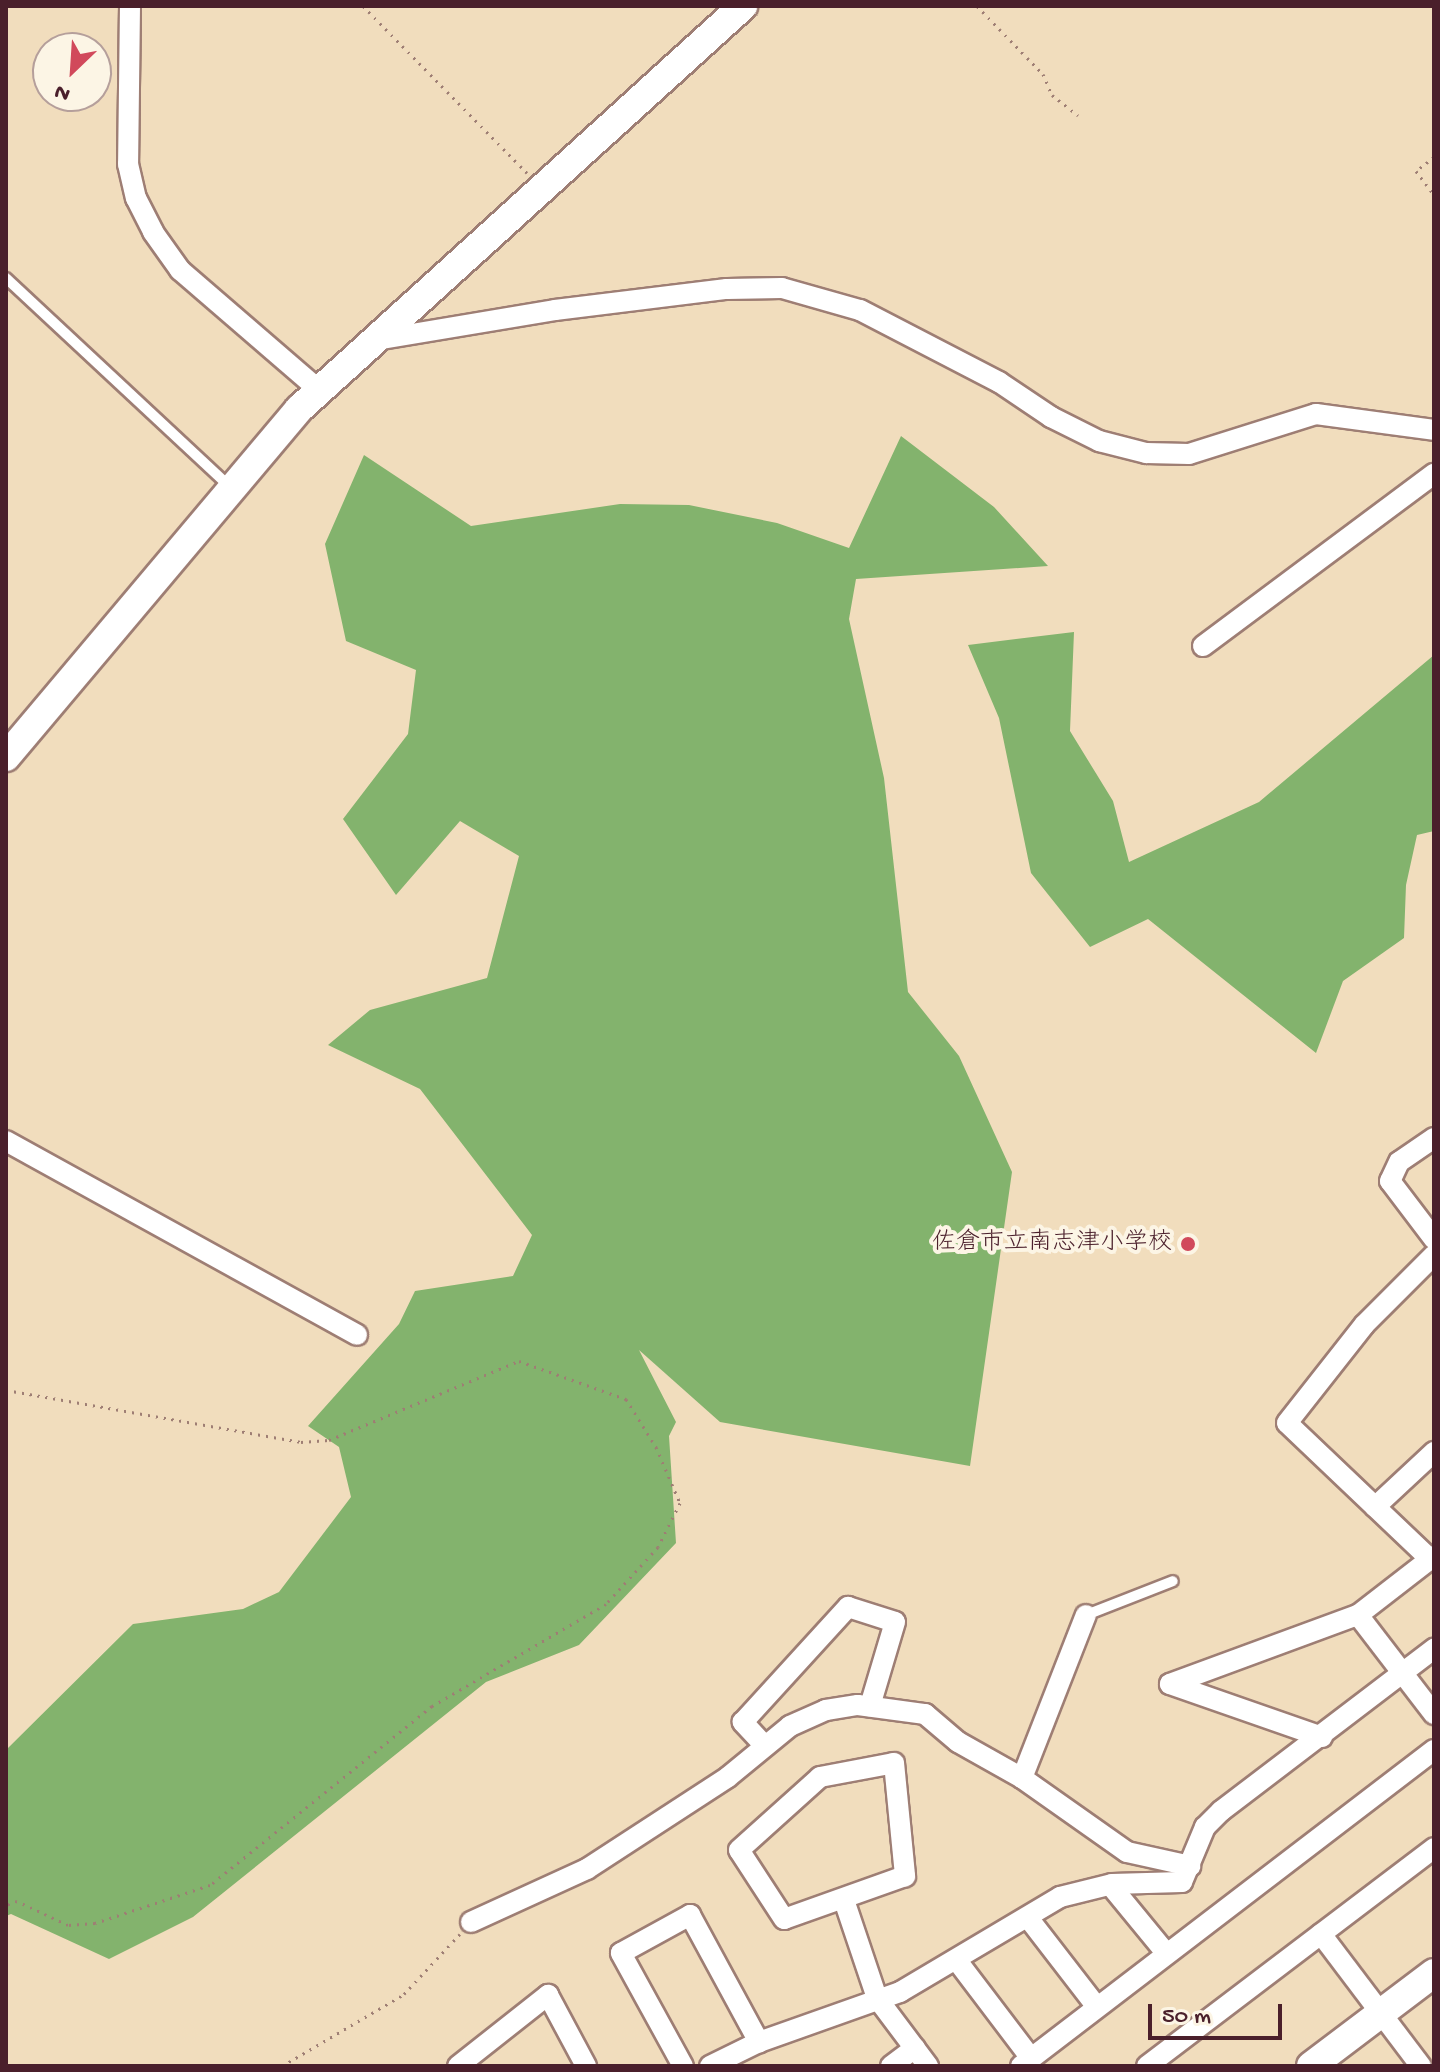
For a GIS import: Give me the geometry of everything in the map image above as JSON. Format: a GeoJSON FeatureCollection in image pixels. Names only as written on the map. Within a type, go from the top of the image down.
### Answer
{"type":"FeatureCollection","features":[{"type":"Feature","properties":{"kind":"street"},"geometry":{"type":"LineString","coordinates":[[130,6],[128,164],[153,232],[180,270],[319,390]]}},
{"type":"Feature","properties":{"kind":"street"},"geometry":{"type":"LineString","coordinates":[[6,757],[231,487],[319,390],[743,6]]}},
{"type":"Feature","properties":{"kind":"street"},"geometry":{"type":"LineString","coordinates":[[371,340],[555,310],[727,289],[782,288],[860,310],[999,382],[1051,417],[1099,441],[1146,453],[1189,454],[1316,414],[1434,430]]}},
{"type":"Feature","properties":{"kind":"street"},"geometry":{"type":"LineString","coordinates":[[1203,646],[1434,474]]}},
{"type":"Feature","properties":{"kind":"street"},"geometry":{"type":"LineString","coordinates":[[1434,1138],[1399,1162],[1390,1181],[1434,1239]]}},
{"type":"Feature","properties":{"kind":"street"},"geometry":{"type":"LineString","coordinates":[[6,1141],[357,1335]]}},
{"type":"Feature","properties":{"kind":"street"},"geometry":{"type":"LineString","coordinates":[[1322,1737],[1170,1684],[1358,1615],[1432,1558],[1287,1423],[1364,1325],[1434,1255]]}},
{"type":"Feature","properties":{"kind":"street"},"geometry":{"type":"LineString","coordinates":[[1375,1507],[1434,1452]]}},
{"type":"Feature","properties":{"kind":"street"},"geometry":{"type":"LineString","coordinates":[[765,1746],[743,1722],[848,1607],[895,1622],[870,1706]]}},
{"type":"Feature","properties":{"kind":"street"},"geometry":{"type":"LineString","coordinates":[[1022,1778],[1086,1615]]}},
{"type":"Feature","properties":{"kind":"street"},"geometry":{"type":"LineString","coordinates":[[1358,1615],[1434,1714]]}},
{"type":"Feature","properties":{"kind":"street"},"geometry":{"type":"LineString","coordinates":[[710,2066],[759,2042],[900,1992],[958,1962],[1060,1897],[1111,1886],[1182,1882],[1205,1827],[1221,1811],[1434,1649]]}},
{"type":"Feature","properties":{"kind":"street"},"geometry":{"type":"LineString","coordinates":[[471,1922],[587,1869],[790,1726],[826,1710],[870,1706],[925,1714],[958,1742],[1022,1778],[1127,1852],[1190,1866]]}},
{"type":"Feature","properties":{"kind":"street"},"geometry":{"type":"LineString","coordinates":[[958,1962],[1026,2062],[1434,1750]]}},
{"type":"Feature","properties":{"kind":"street"},"geometry":{"type":"LineString","coordinates":[[894,1763],[905,1876],[844,1900],[784,1919],[739,1850],[820,1777],[894,1763]]}},
{"type":"Feature","properties":{"kind":"street"},"geometry":{"type":"LineString","coordinates":[[1147,2066],[1434,1848]]}},
{"type":"Feature","properties":{"kind":"street"},"geometry":{"type":"LineString","coordinates":[[1111,1886],[1166,1953]]}},
{"type":"Feature","properties":{"kind":"street"},"geometry":{"type":"LineString","coordinates":[[844,1900],[877,1998],[928,2066]]}},
{"type":"Feature","properties":{"kind":"street"},"geometry":{"type":"LineString","coordinates":[[683,2066],[621,1953],[690,1915],[759,2042]]}},
{"type":"Feature","properties":{"kind":"street"},"geometry":{"type":"LineString","coordinates":[[1029,1919],[1097,2007]]}},
{"type":"Feature","properties":{"kind":"street"},"geometry":{"type":"LineString","coordinates":[[1321,1934],[1421,2066]]}},
{"type":"Feature","properties":{"kind":"street"},"geometry":{"type":"LineString","coordinates":[[1311,2066],[1434,1973]]}},
{"type":"Feature","properties":{"kind":"street"},"geometry":{"type":"LineString","coordinates":[[466,2063],[548,1995],[586,2066]]}},
{"type":"Feature","properties":{"kind":"street"},"geometry":{"type":"LineString","coordinates":[[891,2066],[915,2048]]}},
{"type":"Feature","properties":{"kind":"lane"},"geometry":{"type":"LineString","coordinates":[[6,278],[231,487]]}},
{"type":"Feature","properties":{"kind":"lane"},"geometry":{"type":"LineString","coordinates":[[1086,1615],[1173,1581]]}},
{"type":"Feature","properties":{"kind":"path"},"geometry":{"type":"LineString","coordinates":[[363,6],[541,187]]}},
{"type":"Feature","properties":{"kind":"path"},"geometry":{"type":"LineString","coordinates":[[977,6],[1043,74],[1052,95],[1078,115]]}},
{"type":"Feature","properties":{"kind":"path"},"geometry":{"type":"LineString","coordinates":[[1434,157],[1416,171],[1434,195]]}},
{"type":"Feature","properties":{"kind":"path"},"geometry":{"type":"LineString","coordinates":[[6,1390],[301,1442],[329,1440],[519,1361],[626,1399],[656,1447],[680,1503],[658,1547],[606,1604],[432,1706],[210,1885],[95,1923],[68,1925],[17,1901],[6,1905]]}},
{"type":"Feature","properties":{"kind":"path"},"geometry":{"type":"LineString","coordinates":[[282,2066],[404,1994],[471,1922]]}},
{"type":"Feature","properties":{"kind":"green space"},"geometry":{"type":"Polygon","coordinates":[[[901,436],[994,507],[1048,566],[856,579],[849,619],[884,778],[908,992],[959,1056],[1012,1172],[970,1466],[720,1422],[639,1350],[676,1422],[669,1436],[676,1543],[579,1645],[486,1682],[193,1917],[109,1959],[11,1914],[6,1916],[6,1750],[133,1624],[243,1609],[279,1592],[351,1497],[339,1447],[308,1426],[399,1324],[415,1291],[513,1276],[532,1235],[420,1089],[328,1045],[370,1010],[487,978],[519,856],[460,821],[396,895],[343,819],[408,734],[416,670],[346,641],[325,544],[364,455],[471,526],[620,504],[689,505],[777,523],[849,548],[901,436]]]}},
{"type":"Feature","properties":{"kind":"green space"},"geometry":{"type":"Polygon","coordinates":[[[1074,632],[1070,731],[1113,801],[1129,862],[1259,802],[1434,655],[1434,831],[1417,835],[1406,885],[1404,938],[1343,981],[1316,1053],[1148,919],[1090,947],[1031,873],[999,718],[968,645],[1074,632]]]}},
{"type":"Feature","properties":{"kind":"place","name":"佐倉市立南志津小学校"},"geometry":{"type":"Point","coordinates":[1188,1244]}}]}
